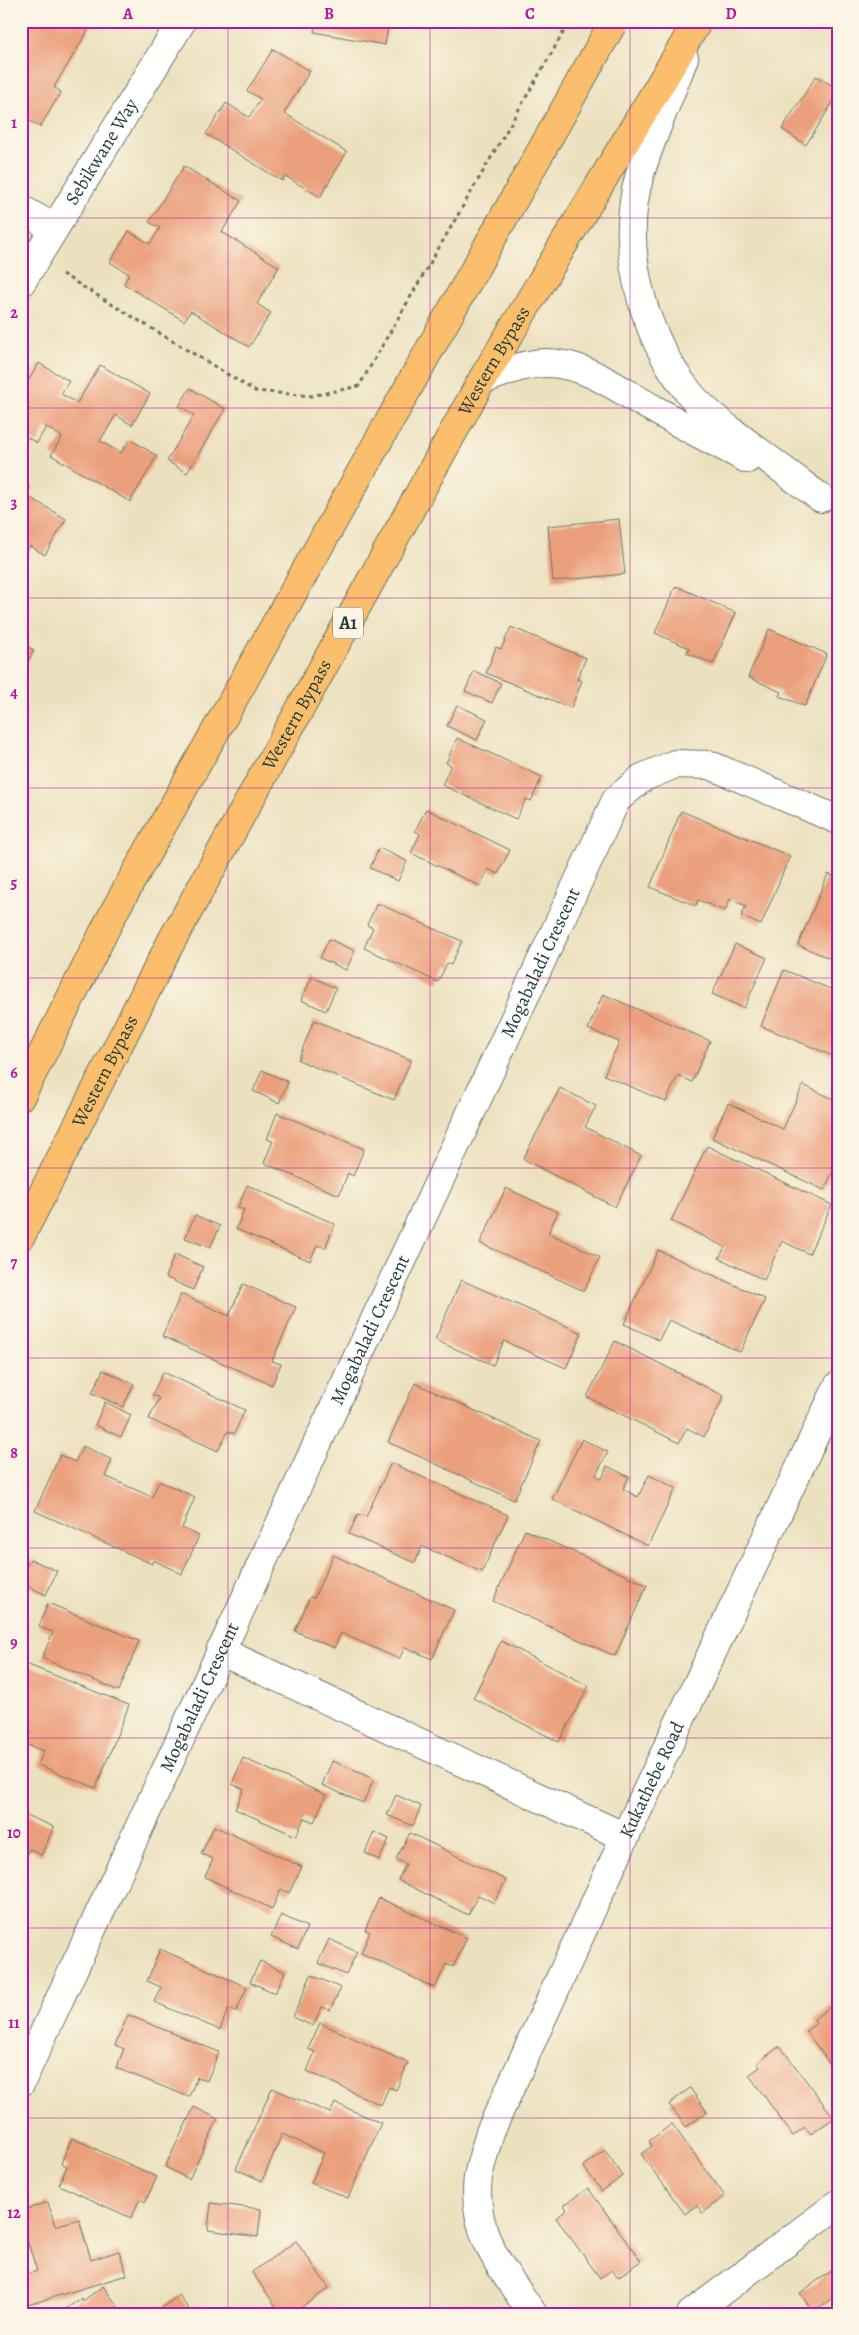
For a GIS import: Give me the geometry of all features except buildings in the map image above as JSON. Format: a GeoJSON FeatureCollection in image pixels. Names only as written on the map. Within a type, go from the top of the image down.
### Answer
{"type":"FeatureCollection","features":[{"type":"Feature","properties":{"kind":"highway"},"geometry":{"type":"LineString","coordinates":[[21,1096],[120,902],[614,21]]}},
{"type":"Feature","properties":{"kind":"highway","name":"Western Bypass"},"geometry":{"type":"LineString","coordinates":[[21,1236],[171,942],[482,380],[698,21]]}},
{"type":"Feature","properties":{"kind":"street","name":"Sebikwane Way"},"geometry":{"type":"LineString","coordinates":[[21,283],[182,21]]}},
{"type":"Feature","properties":{"kind":"street"},"geometry":{"type":"LineString","coordinates":[[698,21],[640,175],[632,214],[634,265],[653,328],[669,363],[691,396],[722,423],[829,503]]}},
{"type":"Feature","properties":{"kind":"street"},"geometry":{"type":"LineString","coordinates":[[21,209],[54,228]]}},
{"type":"Feature","properties":{"kind":"street"},"geometry":{"type":"LineString","coordinates":[[482,380],[524,365],[546,363],[574,368],[605,379],[651,408],[829,503]]}},
{"type":"Feature","properties":{"kind":"street","name":"Mogabaladi Crescent"},"geometry":{"type":"LineString","coordinates":[[21,2082],[616,800],[642,778],[674,764],[710,765],[838,820]]}},
{"type":"Feature","properties":{"kind":"street","name":"Kukathebe Road"},"geometry":{"type":"LineString","coordinates":[[533,2314],[489,2249],[479,2214],[478,2178],[490,2132],[625,1837],[838,1386]]}},
{"type":"Feature","properties":{"kind":"street"},"geometry":{"type":"LineString","coordinates":[[220,1651],[625,1837]]}},
{"type":"Feature","properties":{"kind":"street"},"geometry":{"type":"LineString","coordinates":[[692,2314],[838,2204]]}},
{"type":"Feature","properties":{"kind":"path"},"geometry":{"type":"LineString","coordinates":[[36,258],[256,391],[311,396],[359,386],[570,21]]}}]}
